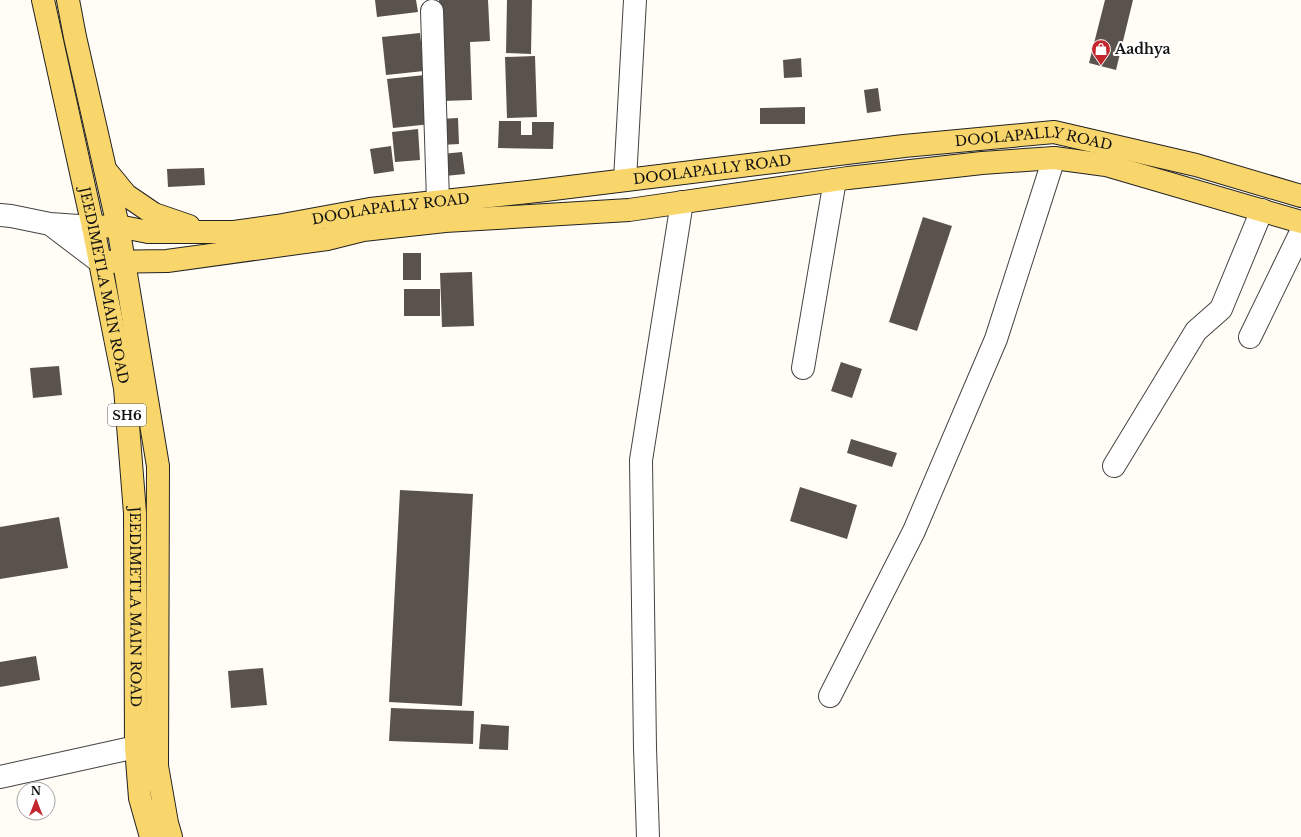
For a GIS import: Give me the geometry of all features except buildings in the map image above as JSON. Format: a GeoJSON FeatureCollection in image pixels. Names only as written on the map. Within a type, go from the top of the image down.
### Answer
{"type":"FeatureCollection","features":[{"type":"Feature","properties":{"kind":"main road","name":"JEEDIMETLA MAIN ROAD"},"geometry":{"type":"LineString","coordinates":[[43,0],[93,227],[125,388],[136,513],[136,747],[140,798],[151,837]]}},
{"type":"Feature","properties":{"kind":"main road","name":"JEEDIMETLA MAIN ROAD"},"geometry":{"type":"LineString","coordinates":[[68,0],[104,169],[118,226],[158,466],[157,766],[167,823],[171,837]]}},
{"type":"Feature","properties":{"kind":"main road","name":"DOOLAPALLY ROAD"},"geometry":{"type":"LineString","coordinates":[[93,227],[118,226],[148,232],[234,232],[277,226],[370,209],[904,146],[1054,132],[1196,165],[1301,196]]}},
{"type":"Feature","properties":{"kind":"main road"},"geometry":{"type":"LineString","coordinates":[[842,179],[846,153]]}},
{"type":"Feature","properties":{"kind":"main road","name":"DOOLAPALLY ROAD"},"geometry":{"type":"LineString","coordinates":[[100,262],[167,261],[326,239],[363,230],[445,221],[628,210],[842,179],[982,163],[1054,158],[1106,165],[1301,222]]}},
{"type":"Feature","properties":{"kind":"main road"},"geometry":{"type":"LineString","coordinates":[[104,169],[126,196],[154,214],[186,225],[234,232]]}},
{"type":"Feature","properties":{"kind":"street"},"geometry":{"type":"LineString","coordinates":[[625,180],[635,0]]}},
{"type":"Feature","properties":{"kind":"street"},"geometry":{"type":"LineString","coordinates":[[432,11],[438,201]]}},
{"type":"Feature","properties":{"kind":"street"},"geometry":{"type":"LineString","coordinates":[[830,696],[914,531],[996,339],[1054,158]]}},
{"type":"Feature","properties":{"kind":"street"},"geometry":{"type":"LineString","coordinates":[[803,368],[842,179]]}},
{"type":"Feature","properties":{"kind":"street"},"geometry":{"type":"LineString","coordinates":[[648,837],[645,748],[641,460],[682,202]]}},
{"type":"Feature","properties":{"kind":"street"},"geometry":{"type":"LineString","coordinates":[[1114,466],[1196,331],[1221,309],[1262,210]]}},
{"type":"Feature","properties":{"kind":"street"},"geometry":{"type":"LineString","coordinates":[[0,215],[50,224],[93,227]]}},
{"type":"Feature","properties":{"kind":"street"},"geometry":{"type":"LineString","coordinates":[[50,224],[100,262]]}},
{"type":"Feature","properties":{"kind":"street"},"geometry":{"type":"LineString","coordinates":[[1250,337],[1301,232]]}},
{"type":"Feature","properties":{"kind":"street"},"geometry":{"type":"LineString","coordinates":[[0,777],[136,747]]}},
{"type":"Feature","properties":{"kind":"place","name":"Aadhya"},"geometry":{"type":"Point","coordinates":[1101,66]}}]}
